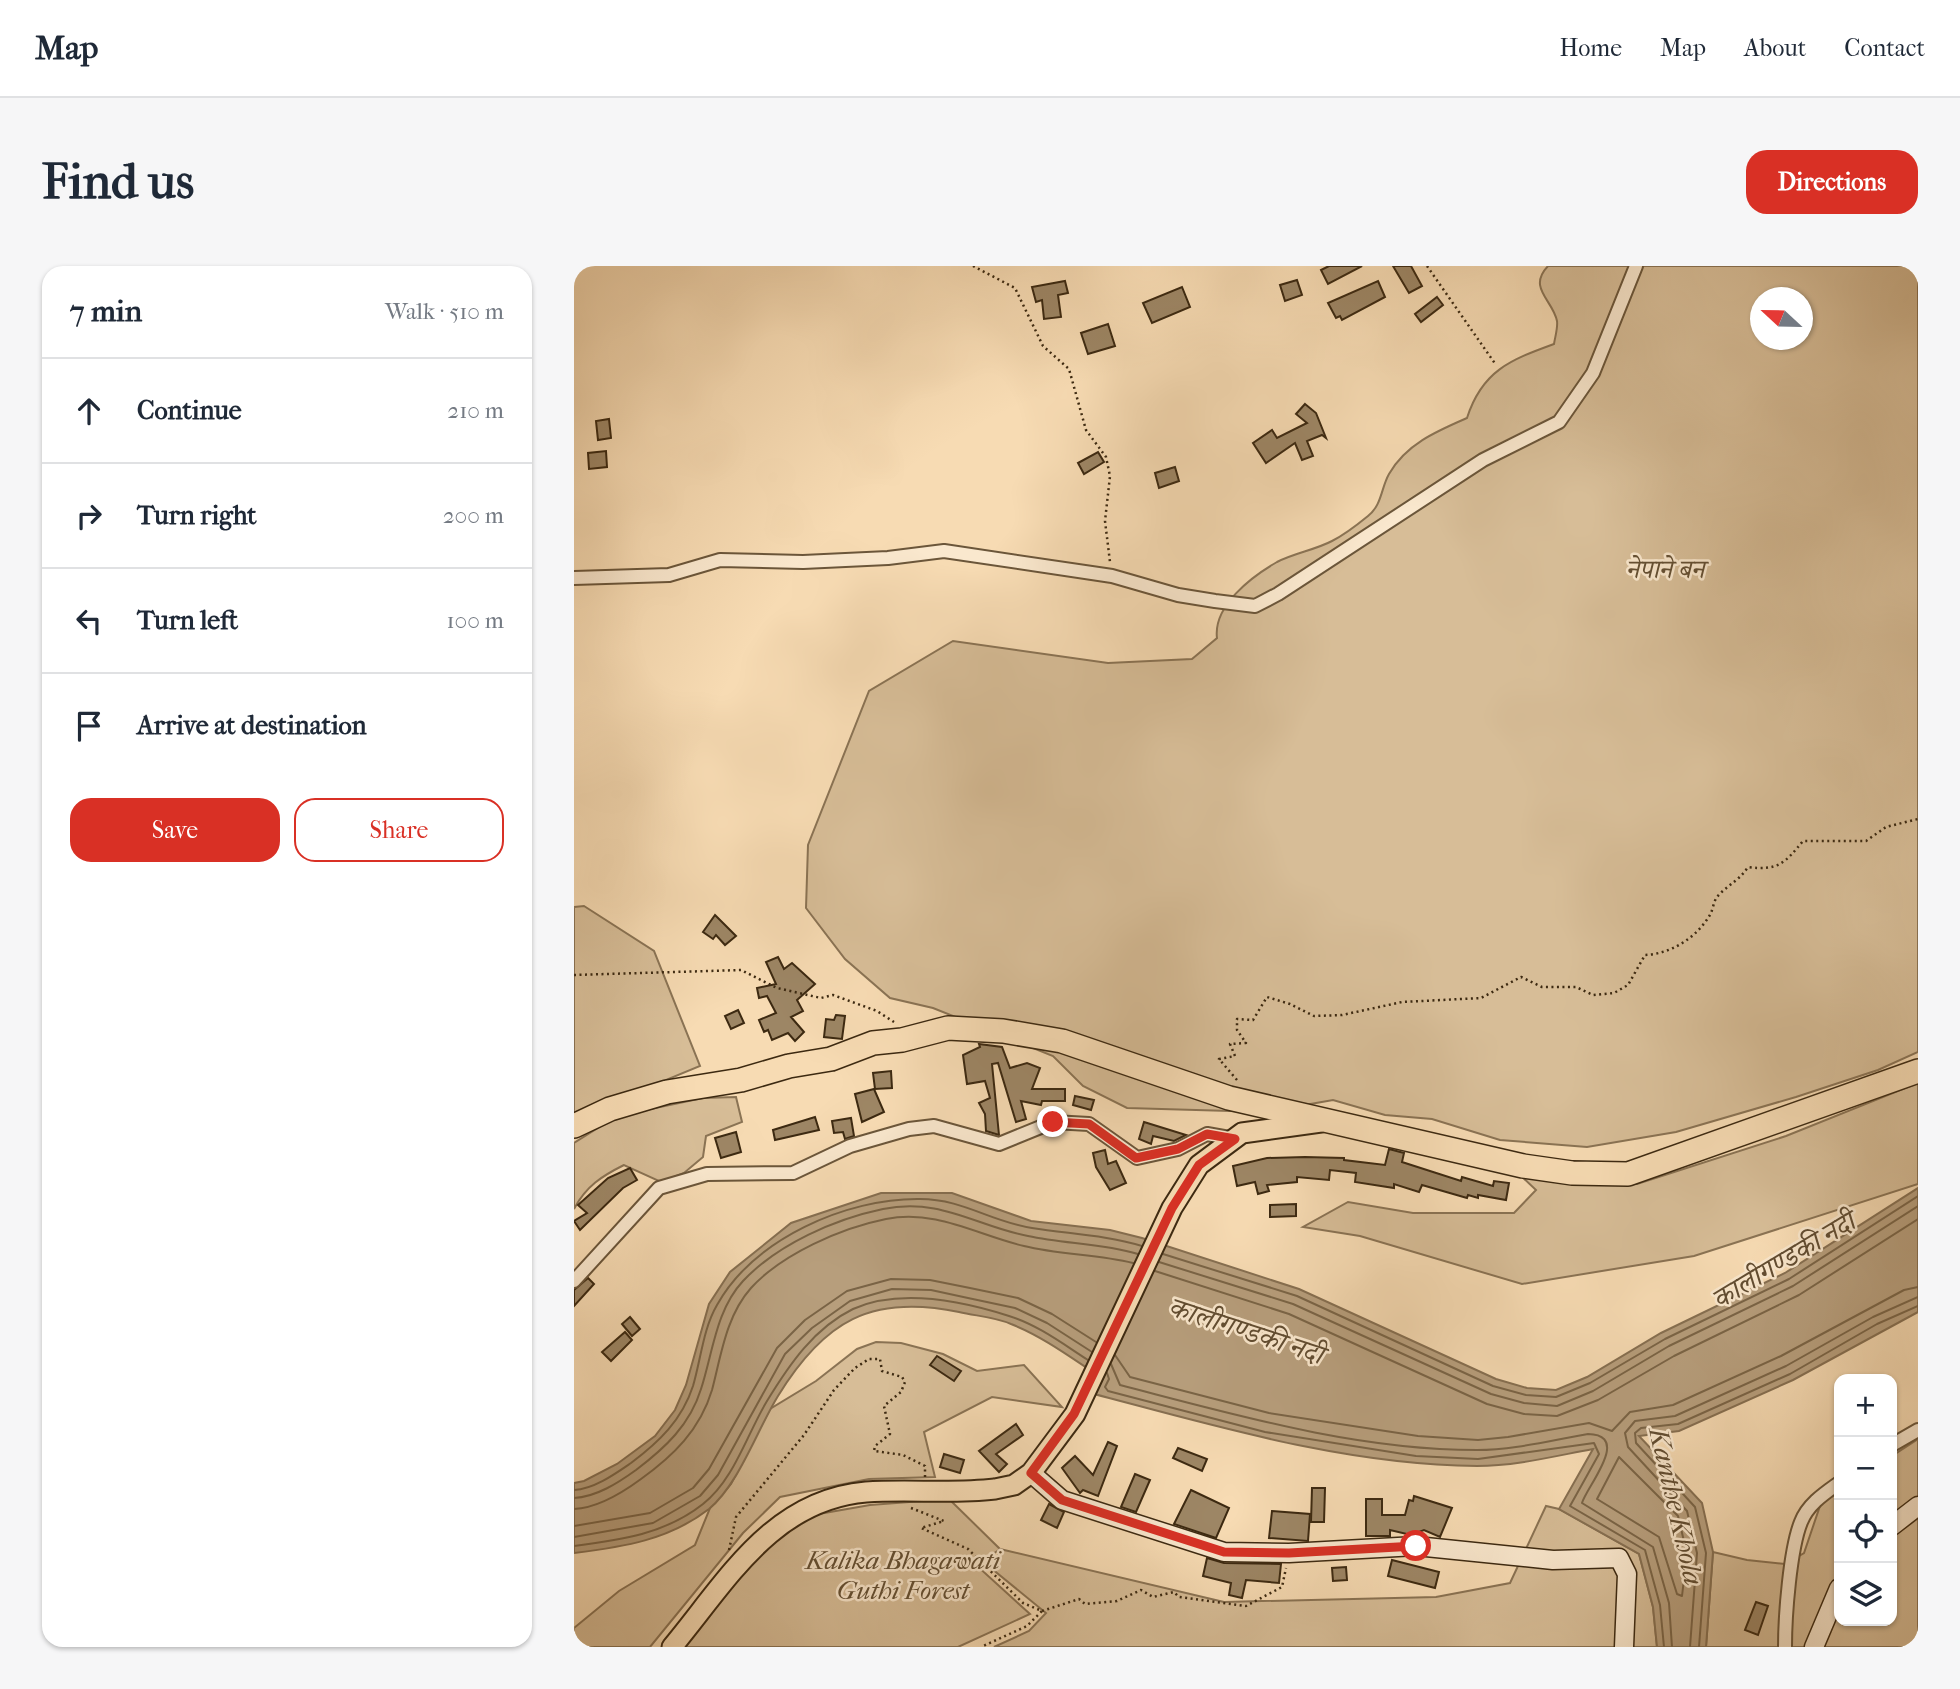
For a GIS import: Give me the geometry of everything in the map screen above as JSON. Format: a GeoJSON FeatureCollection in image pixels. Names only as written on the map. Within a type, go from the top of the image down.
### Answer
{"type":"FeatureCollection","features":[{"type":"Feature","properties":{"kind":"highway"},"geometry":{"type":"LineString","coordinates":[[574,1126],[610,1109],[667,1092],[741,1080],[789,1066],[831,1059],[873,1043],[902,1040],[948,1028],[1015,1033],[1062,1041],[1229,1098],[1522,1166],[1572,1173],[1628,1174],[1918,1071]]}},
{"type":"Feature","properties":{"kind":"main road"},"geometry":{"type":"LineString","coordinates":[[672,1647],[763,1538],[804,1507],[831,1498],[865,1492],[995,1489],[1014,1485],[1031,1473],[1074,1414],[1172,1208],[1199,1165],[1242,1133],[1326,1122]]}},
{"type":"Feature","properties":{"kind":"main road"},"geometry":{"type":"LineString","coordinates":[[1031,1473],[1062,1500],[1224,1552],[1289,1553],[1416,1546],[1552,1560],[1619,1558],[1628,1574],[1624,1647]]}},
{"type":"Feature","properties":{"kind":"main road"},"geometry":{"type":"LineString","coordinates":[[1897,1522],[1918,1506]]}},
{"type":"Feature","properties":{"kind":"main road"},"geometry":{"type":"LineString","coordinates":[[1814,1647],[1834,1600]]}},
{"type":"Feature","properties":{"kind":"street"},"geometry":{"type":"LineString","coordinates":[[574,578],[670,575],[720,560],[803,562],[888,558],[944,551],[1112,576],[1178,595],[1255,606],[1278,594],[1483,460],[1559,422],[1593,373],[1636,266]]}},
{"type":"Feature","properties":{"kind":"street"},"geometry":{"type":"LineString","coordinates":[[574,1281],[659,1188],[707,1174],[793,1173],[850,1146],[909,1129],[934,1126],[999,1144],[1053,1122],[1089,1124],[1136,1158],[1178,1149],[1207,1134],[1235,1139]]}},
{"type":"Feature","properties":{"kind":"street"},"geometry":{"type":"LineString","coordinates":[[1897,1442],[1918,1430]]}},
{"type":"Feature","properties":{"kind":"street"},"geometry":{"type":"LineString","coordinates":[[1785,1647],[1788,1595],[1802,1520],[1817,1499],[1834,1487]]}},
{"type":"Feature","properties":{"kind":"path"},"geometry":{"type":"LineString","coordinates":[[973,266],[1015,288],[1043,346],[1069,369],[1086,430],[1106,457],[1110,476],[1105,521],[1112,576]]}},
{"type":"Feature","properties":{"kind":"path"},"geometry":{"type":"LineString","coordinates":[[1427,266],[1496,365]]}},
{"type":"Feature","properties":{"kind":"path"},"geometry":{"type":"LineString","coordinates":[[1229,1098],[1237,1087],[1237,1080],[1219,1059],[1235,1056],[1230,1044],[1246,1043],[1237,1030],[1237,1019],[1253,1020],[1267,997],[1290,1004],[1314,1016],[1342,1015],[1402,1002],[1480,998],[1521,977],[1542,987],[1576,988],[1593,995],[1614,993],[1628,985],[1644,955],[1661,954],[1691,937],[1710,914],[1716,898],[1738,882],[1748,867],[1767,870],[1780,865],[1803,841],[1866,841],[1886,827],[1906,820],[1918,820]]}},
{"type":"Feature","properties":{"kind":"path"},"geometry":{"type":"LineString","coordinates":[[574,975],[741,970],[778,988],[821,998],[833,995],[877,1011],[893,1020],[902,1040]]}},
{"type":"Feature","properties":{"kind":"path"},"geometry":{"type":"LineString","coordinates":[[728,1552],[736,1517],[804,1435],[834,1390],[869,1359],[880,1359],[883,1371],[902,1377],[905,1382],[901,1392],[884,1406],[890,1434],[875,1446],[874,1451],[903,1455],[925,1466],[925,1478],[901,1504],[944,1521],[921,1528],[968,1549],[1023,1603],[1042,1611]]}},
{"type":"Feature","properties":{"kind":"path"},"geometry":{"type":"LineString","coordinates":[[981,1647],[1027,1626],[1042,1611],[1079,1599],[1085,1604],[1117,1601],[1141,1590],[1153,1597],[1174,1592],[1179,1597],[1246,1606],[1282,1587],[1289,1553]]}},
{"type":"Feature","properties":{"kind":"green space","name":"नेपाने बन"},"geometry":{"type":"Polygon","coordinates":[[[1548,266],[1918,266],[1918,1052],[1878,1070],[1676,1132],[1587,1147],[1500,1140],[1432,1119],[1385,1115],[1333,1100],[1265,1112],[1127,1108],[1083,1086],[1053,1056],[933,1008],[890,998],[845,959],[806,908],[808,845],[869,691],[953,641],[1108,663],[1192,659],[1217,638],[1221,615],[1227,604],[1246,584],[1277,562],[1325,544],[1359,523],[1373,512],[1386,479],[1404,454],[1434,434],[1467,418],[1481,389],[1500,369],[1554,344],[1557,321],[1543,294],[1540,281],[1548,266]]]}},
{"type":"Feature","properties":{"kind":"green space"},"geometry":{"type":"Polygon","coordinates":[[[584,906],[654,951],[700,1066],[574,1118],[574,907],[584,906]]]}},
{"type":"Feature","properties":{"kind":"green space"},"geometry":{"type":"Polygon","coordinates":[[[1918,1083],[1918,1184],[1694,1256],[1522,1284],[1360,1236],[1303,1227],[1348,1202],[1413,1213],[1514,1213],[1536,1190],[1517,1172],[1569,1184],[1637,1184],[1786,1136],[1918,1083]]]}},
{"type":"Feature","properties":{"kind":"green space"},"geometry":{"type":"Polygon","coordinates":[[[736,1097],[742,1122],[706,1136],[703,1157],[684,1173],[661,1182],[624,1165],[595,1182],[574,1209],[574,1143],[617,1116],[703,1098],[736,1097]]]}},
{"type":"Feature","properties":{"kind":"green space"},"geometry":{"type":"Polygon","coordinates":[[[876,1342],[901,1343],[943,1354],[977,1371],[1024,1365],[1062,1407],[992,1397],[924,1432],[935,1477],[869,1479],[780,1497],[743,1533],[650,1647],[574,1647],[574,1628],[619,1591],[695,1545],[710,1508],[731,1484],[770,1409],[816,1381],[857,1349],[876,1342]]]}},
{"type":"Feature","properties":{"kind":"green space"},"geometry":{"type":"Polygon","coordinates":[[[1918,1439],[1918,1647],[1706,1647],[1713,1552],[1747,1560],[1785,1564],[1804,1553],[1821,1503],[1834,1494],[1834,1626],[1897,1626],[1897,1453],[1918,1439]]]}},
{"type":"Feature","properties":{"kind":"green space","name":"Kalika Bhagawati Guthi Forest"},"geometry":{"type":"Polygon","coordinates":[[[949,1499],[1000,1549],[1224,1602],[1436,1597],[1510,1583],[1546,1506],[1559,1509],[1639,1554],[1653,1607],[1657,1647],[994,1647],[1029,1631],[1046,1613],[986,1564],[997,1564],[999,1550],[976,1565],[1030,1614],[958,1647],[681,1647],[761,1550],[813,1515],[870,1505],[949,1499]]]}},
{"type":"Feature","properties":{"kind":"water"},"geometry":{"type":"Polygon","coordinates":[[[1918,1188],[1918,1312],[1793,1380],[1679,1431],[1639,1436],[1702,1503],[1713,1552],[1706,1647],[1657,1647],[1653,1607],[1639,1554],[1559,1509],[1593,1449],[1521,1462],[1477,1466],[1380,1459],[1284,1442],[1094,1394],[1102,1378],[1035,1335],[999,1320],[928,1307],[900,1307],[875,1311],[853,1319],[832,1332],[813,1349],[778,1396],[729,1486],[709,1509],[694,1520],[662,1535],[628,1545],[574,1553],[574,1483],[584,1481],[617,1464],[655,1436],[675,1410],[686,1385],[709,1304],[730,1272],[791,1223],[881,1193],[952,1193],[1031,1221],[1110,1230],[1142,1238],[1299,1289],[1496,1379],[1527,1388],[1556,1390],[1587,1377],[1661,1333],[1785,1273],[1918,1188]]]}},
{"type":"Feature","properties":{"kind":"building"},"geometry":{"type":"Polygon","coordinates":[[[1329,266],[1362,266],[1328,284],[1321,270],[1329,266]]]}},
{"type":"Feature","properties":{"kind":"building"},"geometry":{"type":"Polygon","coordinates":[[[1393,266],[1411,266],[1422,286],[1409,293],[1393,266]]]}},
{"type":"Feature","properties":{"kind":"building"},"geometry":{"type":"Polygon","coordinates":[[[1297,280],[1302,295],[1285,301],[1280,285],[1297,280]]]}},
{"type":"Feature","properties":{"kind":"building"},"geometry":{"type":"Polygon","coordinates":[[[1065,281],[1068,293],[1058,295],[1061,317],[1044,319],[1042,300],[1036,302],[1032,287],[1065,281]]]}},
{"type":"Feature","properties":{"kind":"building"},"geometry":{"type":"Polygon","coordinates":[[[1378,281],[1385,297],[1342,320],[1340,316],[1336,318],[1328,303],[1378,281]]]}},
{"type":"Feature","properties":{"kind":"building"},"geometry":{"type":"Polygon","coordinates":[[[1182,287],[1190,307],[1152,323],[1143,303],[1182,287]]]}},
{"type":"Feature","properties":{"kind":"building"},"geometry":{"type":"Polygon","coordinates":[[[1437,297],[1443,305],[1421,322],[1415,314],[1437,297]]]}},
{"type":"Feature","properties":{"kind":"building"},"geometry":{"type":"Polygon","coordinates":[[[1108,324],[1115,346],[1088,354],[1081,333],[1108,324]]]}},
{"type":"Feature","properties":{"kind":"building"},"geometry":{"type":"Polygon","coordinates":[[[1305,404],[1316,413],[1326,438],[1322,435],[1307,441],[1313,456],[1302,460],[1295,443],[1266,463],[1253,443],[1272,430],[1277,438],[1307,423],[1296,414],[1305,404]]]}},
{"type":"Feature","properties":{"kind":"building"},"geometry":{"type":"Polygon","coordinates":[[[609,419],[611,438],[598,440],[596,421],[609,419]]]}},
{"type":"Feature","properties":{"kind":"building"},"geometry":{"type":"Polygon","coordinates":[[[606,451],[607,467],[589,469],[588,453],[606,451]]]}},
{"type":"Feature","properties":{"kind":"building"},"geometry":{"type":"Polygon","coordinates":[[[1098,452],[1104,462],[1084,474],[1078,463],[1098,452]]]}},
{"type":"Feature","properties":{"kind":"building"},"geometry":{"type":"Polygon","coordinates":[[[1175,467],[1179,481],[1159,488],[1155,473],[1175,467]]]}},
{"type":"Feature","properties":{"kind":"building"},"geometry":{"type":"Polygon","coordinates":[[[715,915],[736,936],[725,945],[716,935],[713,939],[703,932],[715,915]]]}},
{"type":"Feature","properties":{"kind":"building"},"geometry":{"type":"Polygon","coordinates":[[[778,957],[784,969],[792,963],[815,984],[797,1000],[803,1011],[791,1017],[804,1032],[795,1041],[788,1033],[772,1040],[768,1030],[764,1032],[759,1020],[776,1013],[767,996],[759,998],[757,988],[776,984],[766,962],[778,957]]]}},
{"type":"Feature","properties":{"kind":"building"},"geometry":{"type":"Polygon","coordinates":[[[738,1010],[744,1023],[731,1029],[725,1016],[738,1010]]]}},
{"type":"Feature","properties":{"kind":"building"},"geometry":{"type":"Polygon","coordinates":[[[836,1015],[845,1016],[842,1039],[824,1037],[826,1019],[834,1020],[836,1015]]]}},
{"type":"Feature","properties":{"kind":"building"},"geometry":{"type":"Polygon","coordinates":[[[979,1044],[1002,1047],[1010,1068],[1027,1063],[1040,1068],[1032,1089],[1065,1089],[1065,1101],[1042,1101],[1041,1105],[1021,1101],[1026,1119],[1016,1122],[998,1063],[992,1064],[999,1135],[986,1131],[985,1114],[979,1103],[990,1098],[985,1081],[967,1084],[963,1055],[980,1047],[979,1044]]]}},
{"type":"Feature","properties":{"kind":"building"},"geometry":{"type":"Polygon","coordinates":[[[891,1071],[892,1088],[875,1089],[873,1073],[891,1071]]]}},
{"type":"Feature","properties":{"kind":"building"},"geometry":{"type":"Polygon","coordinates":[[[874,1089],[884,1112],[862,1122],[855,1094],[874,1089]]]}},
{"type":"Feature","properties":{"kind":"building"},"geometry":{"type":"Polygon","coordinates":[[[1075,1096],[1094,1100],[1091,1110],[1073,1105],[1075,1096]]]}},
{"type":"Feature","properties":{"kind":"building"},"geometry":{"type":"Polygon","coordinates":[[[815,1117],[819,1130],[775,1140],[773,1130],[815,1117]]]}},
{"type":"Feature","properties":{"kind":"building"},"geometry":{"type":"Polygon","coordinates":[[[851,1118],[854,1136],[845,1139],[843,1132],[834,1133],[832,1121],[851,1118]]]}},
{"type":"Feature","properties":{"kind":"building"},"geometry":{"type":"Polygon","coordinates":[[[1144,1122],[1186,1135],[1174,1141],[1153,1136],[1151,1144],[1139,1139],[1144,1122]]]}},
{"type":"Feature","properties":{"kind":"building"},"geometry":{"type":"Polygon","coordinates":[[[736,1132],[741,1152],[721,1158],[715,1138],[736,1132]]]}},
{"type":"Feature","properties":{"kind":"building"},"geometry":{"type":"Polygon","coordinates":[[[1389,1149],[1404,1153],[1402,1162],[1461,1181],[1462,1177],[1493,1186],[1494,1181],[1509,1183],[1506,1200],[1478,1195],[1478,1198],[1468,1195],[1467,1198],[1422,1185],[1419,1192],[1394,1184],[1394,1188],[1355,1182],[1356,1173],[1330,1170],[1329,1180],[1297,1177],[1297,1182],[1267,1185],[1269,1191],[1258,1194],[1255,1182],[1237,1186],[1233,1166],[1267,1158],[1305,1157],[1344,1158],[1385,1165],[1389,1149]]]}},
{"type":"Feature","properties":{"kind":"building"},"geometry":{"type":"Polygon","coordinates":[[[1105,1150],[1108,1164],[1116,1161],[1126,1183],[1110,1190],[1096,1167],[1093,1153],[1105,1150]]]}},
{"type":"Feature","properties":{"kind":"building"},"geometry":{"type":"Polygon","coordinates":[[[630,1168],[637,1180],[623,1188],[580,1230],[574,1221],[587,1213],[578,1205],[608,1178],[630,1168]]]}},
{"type":"Feature","properties":{"kind":"building"},"geometry":{"type":"Polygon","coordinates":[[[1296,1204],[1296,1216],[1270,1217],[1270,1205],[1296,1204]]]}},
{"type":"Feature","properties":{"kind":"building"},"geometry":{"type":"Polygon","coordinates":[[[588,1278],[594,1284],[574,1306],[574,1290],[588,1278]]]}},
{"type":"Feature","properties":{"kind":"building"},"geometry":{"type":"Polygon","coordinates":[[[630,1317],[640,1329],[632,1336],[622,1324],[630,1317]]]}},
{"type":"Feature","properties":{"kind":"building"},"geometry":{"type":"Polygon","coordinates":[[[625,1332],[632,1340],[611,1361],[602,1352],[625,1332]]]}},
{"type":"Feature","properties":{"kind":"building"},"geometry":{"type":"Polygon","coordinates":[[[937,1356],[961,1371],[954,1381],[930,1365],[937,1356]]]}},
{"type":"Feature","properties":{"kind":"building"},"geometry":{"type":"Polygon","coordinates":[[[1016,1424],[1023,1435],[996,1454],[1007,1464],[999,1472],[979,1451],[1016,1424]]]}},
{"type":"Feature","properties":{"kind":"building"},"geometry":{"type":"Polygon","coordinates":[[[1108,1442],[1117,1446],[1098,1496],[1083,1490],[1080,1493],[1062,1468],[1075,1456],[1093,1475],[1108,1442]]]}},
{"type":"Feature","properties":{"kind":"building"},"geometry":{"type":"Polygon","coordinates":[[[1178,1448],[1207,1459],[1202,1471],[1173,1458],[1178,1448]]]}},
{"type":"Feature","properties":{"kind":"building"},"geometry":{"type":"Polygon","coordinates":[[[944,1454],[964,1460],[960,1473],[940,1467],[944,1454]]]}},
{"type":"Feature","properties":{"kind":"building"},"geometry":{"type":"Polygon","coordinates":[[[1135,1474],[1150,1480],[1136,1512],[1121,1507],[1135,1474]]]}},
{"type":"Feature","properties":{"kind":"building"},"geometry":{"type":"Polygon","coordinates":[[[1312,1488],[1325,1488],[1324,1522],[1311,1522],[1312,1488]]]}},
{"type":"Feature","properties":{"kind":"building"},"geometry":{"type":"Polygon","coordinates":[[[1191,1490],[1229,1508],[1216,1538],[1174,1524],[1191,1490]]]}},
{"type":"Feature","properties":{"kind":"building"},"geometry":{"type":"Polygon","coordinates":[[[1414,1496],[1452,1508],[1440,1537],[1424,1530],[1411,1535],[1390,1530],[1390,1536],[1366,1536],[1366,1499],[1382,1499],[1382,1515],[1405,1515],[1409,1500],[1413,1501],[1414,1496]]]}},
{"type":"Feature","properties":{"kind":"building"},"geometry":{"type":"Polygon","coordinates":[[[1049,1504],[1064,1512],[1057,1528],[1041,1520],[1049,1504]]]}},
{"type":"Feature","properties":{"kind":"building"},"geometry":{"type":"Polygon","coordinates":[[[1272,1511],[1310,1514],[1308,1541],[1269,1538],[1272,1511]]]}},
{"type":"Feature","properties":{"kind":"building"},"geometry":{"type":"Polygon","coordinates":[[[1207,1558],[1224,1563],[1281,1564],[1279,1583],[1246,1580],[1242,1598],[1229,1595],[1231,1583],[1203,1576],[1207,1558]]]}},
{"type":"Feature","properties":{"kind":"building"},"geometry":{"type":"Polygon","coordinates":[[[1392,1560],[1439,1572],[1435,1588],[1388,1576],[1392,1560]]]}},
{"type":"Feature","properties":{"kind":"building"},"geometry":{"type":"Polygon","coordinates":[[[1346,1567],[1347,1580],[1333,1581],[1332,1568],[1346,1567]]]}},
{"type":"Feature","properties":{"kind":"building"},"geometry":{"type":"Polygon","coordinates":[[[1756,1602],[1768,1606],[1758,1635],[1745,1630],[1756,1602]]]}},
{"type":"Feature","properties":{"kind":"route"},"geometry":{"type":"LineString","coordinates":[[1053,1122],[1089,1124],[1136,1158],[1178,1149],[1207,1134],[1235,1139],[1199,1165],[1172,1208],[1074,1414],[1049,1452],[1031,1473],[1062,1500],[1224,1552],[1289,1553],[1416,1546]]}},
{"type":"Feature","properties":{"kind":"water label","name":"कालीगण्डकी नदी"},"geometry":{"type":"Point","coordinates":[1783,1260]}},
{"type":"Feature","properties":{"kind":"water label","name":"कालीगण्डकी नदी"},"geometry":{"type":"Point","coordinates":[1246,1330]}},
{"type":"Feature","properties":{"kind":"water label","name":"Kanthe Khola"},"geometry":{"type":"Point","coordinates":[1677,1506]}}]}
